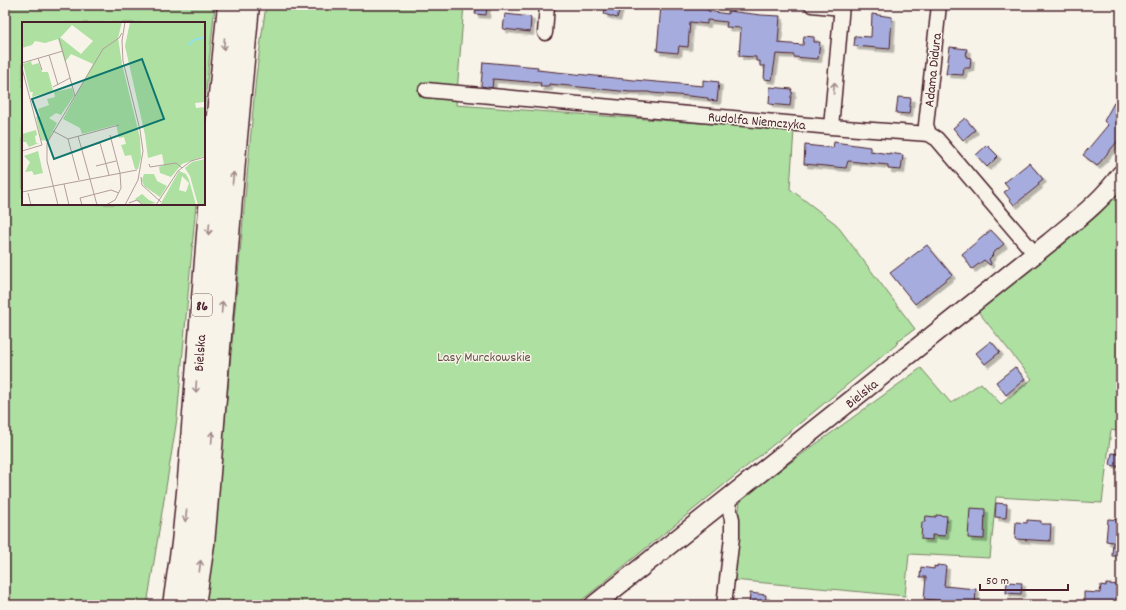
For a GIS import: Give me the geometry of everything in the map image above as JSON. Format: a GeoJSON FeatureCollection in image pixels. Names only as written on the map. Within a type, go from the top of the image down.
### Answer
{"type":"FeatureCollection","features":[{"type":"Feature","properties":{"kind":"main road","name":"Bielska"},"geometry":{"type":"LineString","coordinates":[[174,605],[183,543],[188,492],[215,144],[228,5]]}},
{"type":"Feature","properties":{"kind":"main road","name":"Bielska"},"geometry":{"type":"LineString","coordinates":[[194,605],[207,498],[248,5]]}},
{"type":"Feature","properties":{"kind":"street"},"geometry":{"type":"LineString","coordinates":[[545,33],[547,5]]}},
{"type":"Feature","properties":{"kind":"street"},"geometry":{"type":"LineString","coordinates":[[812,5],[842,6],[831,127]]}},
{"type":"Feature","properties":{"kind":"street","name":"Adama Didura"},"geometry":{"type":"LineString","coordinates":[[929,134],[926,125],[939,5]]}},
{"type":"Feature","properties":{"kind":"street","name":"Rudolfa Niemczyka"},"geometry":{"type":"LineString","coordinates":[[426,90],[831,127],[929,134]]}},
{"type":"Feature","properties":{"kind":"street"},"geometry":{"type":"LineString","coordinates":[[929,134],[936,139],[1035,254]]}},
{"type":"Feature","properties":{"kind":"street","name":"Bielska"},"geometry":{"type":"LineString","coordinates":[[594,605],[1035,254],[1082,216],[1119,181]]}},
{"type":"Feature","properties":{"kind":"street"},"geometry":{"type":"LineString","coordinates":[[724,605],[732,537],[732,519],[727,500]]}},
{"type":"Feature","properties":{"kind":"green space"},"geometry":{"type":"Polygon","coordinates":[[[5,5],[215,5],[205,100],[205,22],[22,22],[22,205],[196,205],[177,419],[147,605],[5,605],[5,5]]]}},
{"type":"Feature","properties":{"kind":"green space","name":"Lasy Murckowskie"},"geometry":{"type":"Polygon","coordinates":[[[266,5],[464,5],[456,105],[794,130],[790,189],[836,224],[915,329],[899,340],[896,345],[576,605],[205,605],[214,542],[256,76],[266,5]]]}},
{"type":"Feature","properties":{"kind":"green space"},"geometry":{"type":"Polygon","coordinates":[[[1121,187],[1121,432],[1111,430],[1102,503],[996,497],[990,558],[909,554],[905,596],[733,580],[740,499],[921,368],[951,403],[981,383],[1001,404],[1032,379],[976,309],[1121,187]]]}},
{"type":"Feature","properties":{"kind":"building"},"geometry":{"type":"Polygon","coordinates":[[[477,5],[487,5],[486,15],[475,14],[477,5]]]}},
{"type":"Feature","properties":{"kind":"building"},"geometry":{"type":"Polygon","coordinates":[[[606,5],[621,5],[617,18],[604,14],[606,5]]]}},
{"type":"Feature","properties":{"kind":"building"},"geometry":{"type":"Polygon","coordinates":[[[661,5],[676,5],[708,9],[708,11],[728,14],[728,11],[780,16],[778,43],[803,45],[804,36],[814,37],[814,42],[820,42],[818,59],[776,54],[772,80],[764,79],[765,66],[760,66],[760,61],[756,61],[756,57],[739,56],[741,28],[726,27],[727,22],[707,20],[707,24],[690,22],[688,47],[679,46],[678,53],[657,51],[661,5]]]}},
{"type":"Feature","properties":{"kind":"building"},"geometry":{"type":"Polygon","coordinates":[[[505,14],[531,17],[530,32],[503,29],[505,14]]]}},
{"type":"Feature","properties":{"kind":"building"},"geometry":{"type":"Polygon","coordinates":[[[872,14],[892,17],[890,49],[854,46],[855,36],[871,37],[872,14]]]}},
{"type":"Feature","properties":{"kind":"building"},"geometry":{"type":"Polygon","coordinates":[[[950,47],[967,49],[966,57],[971,58],[970,68],[964,68],[963,75],[946,74],[950,47]]]}},
{"type":"Feature","properties":{"kind":"building"},"geometry":{"type":"Polygon","coordinates":[[[483,62],[538,67],[537,70],[703,86],[703,80],[719,82],[717,101],[708,100],[708,98],[689,96],[549,84],[549,87],[540,87],[541,83],[493,79],[492,88],[481,86],[483,62]]]}},
{"type":"Feature","properties":{"kind":"building"},"geometry":{"type":"Polygon","coordinates":[[[770,87],[792,89],[791,92],[793,93],[791,96],[790,106],[769,104],[770,87]]]}},
{"type":"Feature","properties":{"kind":"building"},"geometry":{"type":"Polygon","coordinates":[[[1121,90],[1121,137],[1097,166],[1083,155],[1108,125],[1104,121],[1121,90]]]}},
{"type":"Feature","properties":{"kind":"building"},"geometry":{"type":"Polygon","coordinates":[[[898,97],[911,98],[909,114],[896,113],[898,97]]]}},
{"type":"Feature","properties":{"kind":"building"},"geometry":{"type":"Polygon","coordinates":[[[965,118],[975,130],[963,140],[953,128],[965,118]]]}},
{"type":"Feature","properties":{"kind":"building"},"geometry":{"type":"Polygon","coordinates":[[[834,142],[870,147],[870,151],[903,155],[901,170],[888,169],[888,165],[848,161],[846,168],[804,164],[805,145],[833,148],[834,142]]]}},
{"type":"Feature","properties":{"kind":"building"},"geometry":{"type":"Polygon","coordinates":[[[987,145],[998,156],[987,167],[976,155],[987,145]]]}},
{"type":"Feature","properties":{"kind":"building"},"geometry":{"type":"Polygon","coordinates":[[[1029,163],[1043,179],[1038,183],[1039,185],[1014,205],[1004,192],[1009,189],[1004,183],[1029,163]]]}},
{"type":"Feature","properties":{"kind":"building"},"geometry":{"type":"Polygon","coordinates":[[[991,230],[1004,244],[992,254],[993,255],[989,259],[990,265],[984,260],[972,269],[962,254],[991,230]]]}},
{"type":"Feature","properties":{"kind":"building"},"geometry":{"type":"Polygon","coordinates":[[[927,245],[952,275],[915,304],[890,273],[927,245]]]}},
{"type":"Feature","properties":{"kind":"building"},"geometry":{"type":"Polygon","coordinates":[[[991,341],[1000,352],[985,364],[976,353],[991,341]]]}},
{"type":"Feature","properties":{"kind":"building"},"geometry":{"type":"Polygon","coordinates":[[[1015,367],[1025,379],[1006,395],[996,382],[1015,367]]]}},
{"type":"Feature","properties":{"kind":"building"},"geometry":{"type":"Polygon","coordinates":[[[1112,453],[1121,454],[1121,467],[1110,465],[1112,453]]]}},
{"type":"Feature","properties":{"kind":"building"},"geometry":{"type":"Polygon","coordinates":[[[996,503],[1007,504],[1006,518],[995,517],[996,503]]]}},
{"type":"Feature","properties":{"kind":"building"},"geometry":{"type":"Polygon","coordinates":[[[970,508],[985,509],[984,539],[968,538],[970,508]]]}},
{"type":"Feature","properties":{"kind":"building"},"geometry":{"type":"Polygon","coordinates":[[[936,515],[947,516],[945,536],[932,535],[932,540],[921,539],[922,522],[925,522],[926,516],[936,517],[936,515]]]}},
{"type":"Feature","properties":{"kind":"building"},"geometry":{"type":"Polygon","coordinates":[[[1108,519],[1121,520],[1121,556],[1112,556],[1113,542],[1106,541],[1108,519]]]}},
{"type":"Feature","properties":{"kind":"building"},"geometry":{"type":"Polygon","coordinates":[[[1027,520],[1041,521],[1041,524],[1051,524],[1050,541],[1015,539],[1016,522],[1027,523],[1027,520]]]}},
{"type":"Feature","properties":{"kind":"building"},"geometry":{"type":"Polygon","coordinates":[[[937,565],[946,566],[944,586],[976,589],[975,605],[958,605],[958,602],[924,599],[926,577],[920,577],[921,567],[934,569],[934,566],[937,567],[937,565]]]}},
{"type":"Feature","properties":{"kind":"building"},"geometry":{"type":"Polygon","coordinates":[[[1007,582],[1022,583],[1021,594],[1006,593],[1007,582]]]}},
{"type":"Feature","properties":{"kind":"building"},"geometry":{"type":"Polygon","coordinates":[[[1106,584],[1121,585],[1121,605],[1099,605],[1084,602],[1084,592],[1100,593],[1101,585],[1106,586],[1106,584]]]}},
{"type":"Feature","properties":{"kind":"building"},"geometry":{"type":"Polygon","coordinates":[[[750,593],[766,595],[765,605],[749,605],[750,593]]]}}]}
